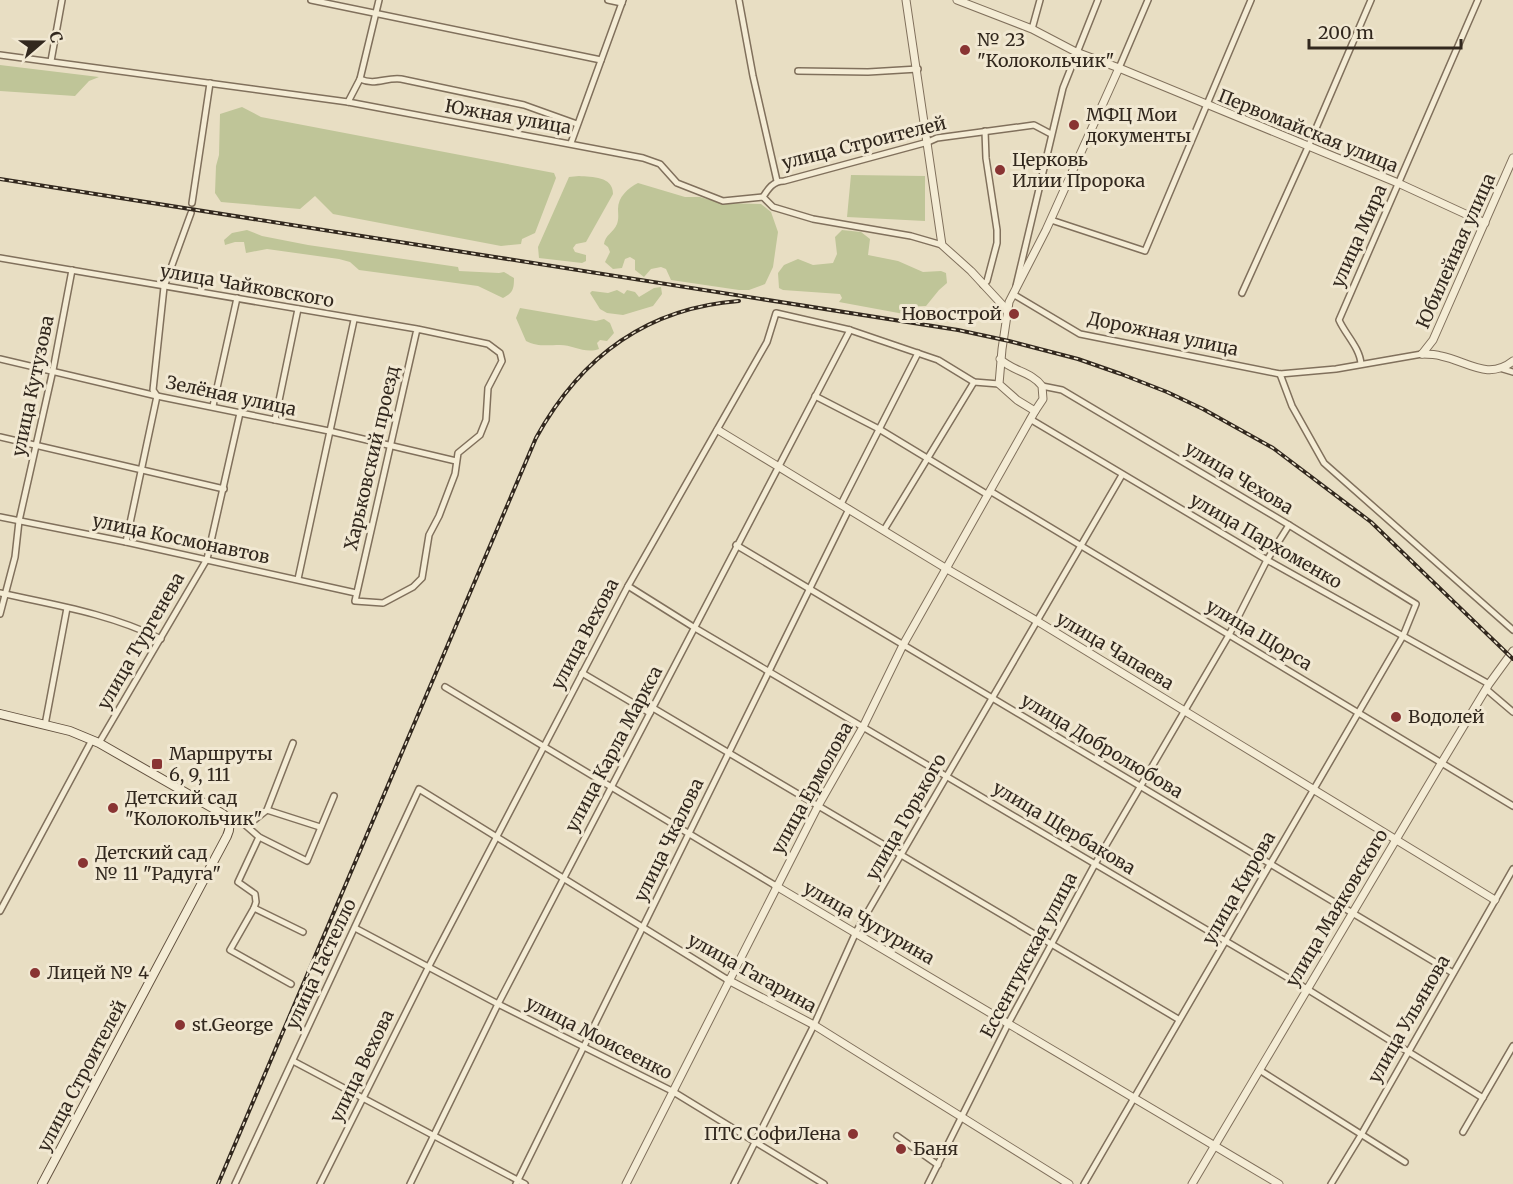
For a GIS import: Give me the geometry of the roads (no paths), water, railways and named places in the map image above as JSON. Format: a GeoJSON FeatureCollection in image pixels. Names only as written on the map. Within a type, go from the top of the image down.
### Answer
{"type":"FeatureCollection","features":[{"type":"Feature","properties":{"kind":"main road"},"geometry":{"type":"LineString","coordinates":[[0,714],[70,731],[96,741],[223,814],[228,818],[230,824]]}},
{"type":"Feature","properties":{"kind":"main road","name":"улица Строителей"},"geometry":{"type":"LineString","coordinates":[[42,1184],[227,836],[230,824]]}},
{"type":"Feature","properties":{"kind":"street"},"geometry":{"type":"LineString","coordinates":[[51,61],[62,0]]}},
{"type":"Feature","properties":{"kind":"street"},"geometry":{"type":"LineString","coordinates":[[311,0],[601,60]]}},
{"type":"Feature","properties":{"kind":"street"},"geometry":{"type":"LineString","coordinates":[[348,102],[360,79],[379,0]]}},
{"type":"Feature","properties":{"kind":"street"},"geometry":{"type":"LineString","coordinates":[[571,143],[622,1],[608,0]]}},
{"type":"Feature","properties":{"kind":"street"},"geometry":{"type":"LineString","coordinates":[[739,0],[753,76],[777,181]]}},
{"type":"Feature","properties":{"kind":"street"},"geometry":{"type":"LineString","coordinates":[[906,0],[918,69],[942,245]]}},
{"type":"Feature","properties":{"kind":"street","name":"Первомайская улица"},"geometry":{"type":"LineString","coordinates":[[957,0],[1032,28],[1077,52],[1398,183],[1485,223]]}},
{"type":"Feature","properties":{"kind":"street"},"geometry":{"type":"LineString","coordinates":[[1032,28],[1040,0]]}},
{"type":"Feature","properties":{"kind":"street"},"geometry":{"type":"LineString","coordinates":[[1014,293],[1063,88],[1098,0]]}},
{"type":"Feature","properties":{"kind":"street"},"geometry":{"type":"LineString","coordinates":[[1035,411],[1017,400],[999,384],[1000,359],[1009,302],[1051,220],[1148,0]]}},
{"type":"Feature","properties":{"kind":"street"},"geometry":{"type":"LineString","coordinates":[[1051,220],[1145,251],[1251,0]]}},
{"type":"Feature","properties":{"kind":"street"},"geometry":{"type":"LineString","coordinates":[[1242,292],[1371,0]]}},
{"type":"Feature","properties":{"kind":"street","name":"улица Мира"},"geometry":{"type":"LineString","coordinates":[[1361,364],[1360,357],[1339,320],[1478,0]]}},
{"type":"Feature","properties":{"kind":"street","name":"Южная улица"},"geometry":{"type":"LineString","coordinates":[[0,55],[348,102],[571,143],[643,158],[660,164],[677,183],[723,201],[763,197]]}},
{"type":"Feature","properties":{"kind":"street"},"geometry":{"type":"LineString","coordinates":[[798,71],[868,72],[918,69]]}},
{"type":"Feature","properties":{"kind":"street"},"geometry":{"type":"LineString","coordinates":[[360,79],[374,83],[387,78],[401,79],[500,99],[577,124]]}},
{"type":"Feature","properties":{"kind":"street"},"geometry":{"type":"LineString","coordinates":[[192,203],[210,82]]}},
{"type":"Feature","properties":{"kind":"street","name":"улица Строителей"},"geometry":{"type":"LineString","coordinates":[[763,197],[768,188],[777,181],[784,181],[937,138],[1034,125],[1051,134]]}},
{"type":"Feature","properties":{"kind":"street"},"geometry":{"type":"LineString","coordinates":[[983,285],[987,281],[997,243],[986,158],[985,131]]}},
{"type":"Feature","properties":{"kind":"street","name":"Юбилейная улица"},"geometry":{"type":"LineString","coordinates":[[1422,354],[1433,340],[1513,158]]}},
{"type":"Feature","properties":{"kind":"street"},"geometry":{"type":"LineString","coordinates":[[763,197],[773,207],[813,219],[942,245],[1008,311]]}},
{"type":"Feature","properties":{"kind":"street"},"geometry":{"type":"LineString","coordinates":[[126,542],[157,396],[153,390],[164,287],[190,213]]}},
{"type":"Feature","properties":{"kind":"street","name":"улица Чайковского"},"geometry":{"type":"LineString","coordinates":[[0,258],[417,329],[488,344],[500,353],[502,361],[488,388],[486,420],[480,435],[458,453],[456,461]]}},
{"type":"Feature","properties":{"kind":"street","name":"улица Кутузова"},"geometry":{"type":"LineString","coordinates":[[0,614],[3,594],[15,557],[19,521],[53,370],[72,270]]}},
{"type":"Feature","properties":{"kind":"street","name":"Дорожная улица"},"geometry":{"type":"LineString","coordinates":[[1014,293],[1080,334],[1280,374],[1422,354]]}},
{"type":"Feature","properties":{"kind":"street"},"geometry":{"type":"LineString","coordinates":[[213,406],[237,298]]}},
{"type":"Feature","properties":{"kind":"street"},"geometry":{"type":"LineString","coordinates":[[275,420],[298,309]]}},
{"type":"Feature","properties":{"kind":"street","name":"улица Вехова"},"geometry":{"type":"LineString","coordinates":[[320,1184],[429,966],[628,586],[767,342],[776,313],[850,330],[938,360],[974,382],[999,384]]}},
{"type":"Feature","properties":{"kind":"street"},"geometry":{"type":"LineString","coordinates":[[298,579],[354,320]]}},
{"type":"Feature","properties":{"kind":"street","name":"Харьковский проезд"},"geometry":{"type":"LineString","coordinates":[[356,593],[417,329]]}},
{"type":"Feature","properties":{"kind":"street","name":"улица Карла Маркса"},"geometry":{"type":"LineString","coordinates":[[410,1184],[498,1004],[850,330]]}},
{"type":"Feature","properties":{"kind":"street"},"geometry":{"type":"LineString","coordinates":[[1433,340],[1441,356]]}},
{"type":"Feature","properties":{"kind":"street"},"geometry":{"type":"LineString","coordinates":[[841,504],[918,353]]}},
{"type":"Feature","properties":{"kind":"street"},"geometry":{"type":"LineString","coordinates":[[1422,354],[1441,356],[1482,370],[1503,369],[1513,372]]}},
{"type":"Feature","properties":{"kind":"street","name":"Зелёная улица"},"geometry":{"type":"LineString","coordinates":[[0,358],[157,396],[329,431],[456,461]]}},
{"type":"Feature","properties":{"kind":"street"},"geometry":{"type":"LineString","coordinates":[[1000,359],[1035,379],[1042,386]]}},
{"type":"Feature","properties":{"kind":"street"},"geometry":{"type":"LineString","coordinates":[[1503,369],[1513,361]]}},
{"type":"Feature","properties":{"kind":"street"},"geometry":{"type":"LineString","coordinates":[[1280,374],[1292,406],[1324,463],[1513,630]]}},
{"type":"Feature","properties":{"kind":"street"},"geometry":{"type":"LineString","coordinates":[[884,530],[974,382]]}},
{"type":"Feature","properties":{"kind":"street","name":"улица Ермолова"},"geometry":{"type":"LineString","coordinates":[[626,1184],[776,886],[863,727],[903,645],[1044,395],[1042,386]]}},
{"type":"Feature","properties":{"kind":"street","name":"улица Чехова"},"geometry":{"type":"LineString","coordinates":[[1042,386],[1062,390],[1289,525],[1416,604]]}},
{"type":"Feature","properties":{"kind":"street","name":"улица Щорса"},"geometry":{"type":"LineString","coordinates":[[815,396],[879,429],[1081,546],[1513,806]]}},
{"type":"Feature","properties":{"kind":"street","name":"улица Тургенева"},"geometry":{"type":"LineString","coordinates":[[0,911],[96,741],[161,639],[207,559],[240,413]]}},
{"type":"Feature","properties":{"kind":"street","name":"улица Пархоменко"},"geometry":{"type":"LineString","coordinates":[[1030,419],[1122,475],[1488,687],[1513,712]]}},
{"type":"Feature","properties":{"kind":"street","name":"улица Чапаева"},"geometry":{"type":"LineString","coordinates":[[718,430],[1495,900]]}},
{"type":"Feature","properties":{"kind":"street"},"geometry":{"type":"LineString","coordinates":[[0,437],[224,489]]}},
{"type":"Feature","properties":{"kind":"street"},"geometry":{"type":"LineString","coordinates":[[356,593],[355,601],[383,603],[413,587],[422,578],[429,535],[455,474],[456,461]]}},
{"type":"Feature","properties":{"kind":"street","name":"улица Горького"},"geometry":{"type":"LineString","coordinates":[[734,1184],[814,1025],[856,932],[1122,475]]}},
{"type":"Feature","properties":{"kind":"street","name":"улица Чкалова"},"geometry":{"type":"LineString","coordinates":[[517,1182],[849,509]]}},
{"type":"Feature","properties":{"kind":"street","name":"улица Космонавтов"},"geometry":{"type":"LineString","coordinates":[[0,517],[207,559],[356,593]]}},
{"type":"Feature","properties":{"kind":"street","name":"Ессентукская улица"},"geometry":{"type":"LineString","coordinates":[[928,1184],[1009,1022],[1051,944],[1095,864],[1229,635],[1289,525]]}},
{"type":"Feature","properties":{"kind":"street","name":"улица Добролюбова"},"geometry":{"type":"LineString","coordinates":[[736,545],[1453,973]]}},
{"type":"Feature","properties":{"kind":"street","name":"улица Щербакова"},"geometry":{"type":"LineString","coordinates":[[628,586],[695,628],[1307,989],[1483,1098]]}},
{"type":"Feature","properties":{"kind":"street"},"geometry":{"type":"LineString","coordinates":[[3,594],[104,616],[135,626],[161,639]]}},
{"type":"Feature","properties":{"kind":"street","name":"улица Кирова"},"geometry":{"type":"LineString","coordinates":[[1084,1184],[1403,636],[1416,604]]}},
{"type":"Feature","properties":{"kind":"street"},"geometry":{"type":"LineString","coordinates":[[45,725],[67,608]]}},
{"type":"Feature","properties":{"kind":"street","name":"улица Маяковского"},"geometry":{"type":"LineString","coordinates":[[1192,1184],[1442,762],[1513,651]]}},
{"type":"Feature","properties":{"kind":"street"},"geometry":{"type":"LineString","coordinates":[[582,673],[729,753],[1178,1019]]}},
{"type":"Feature","properties":{"kind":"street","name":"улица Чугурина"},"geometry":{"type":"LineString","coordinates":[[445,687],[1279,1184]]}},
{"type":"Feature","properties":{"kind":"street"},"geometry":{"type":"LineString","coordinates":[[230,824],[252,822],[267,810],[293,743]]}},
{"type":"Feature","properties":{"kind":"street","name":"улица Гагарина"},"geometry":{"type":"LineString","coordinates":[[419,789],[728,980],[814,1025],[1069,1184]]}},
{"type":"Feature","properties":{"kind":"street","name":"улица Гастелло"},"geometry":{"type":"LineString","coordinates":[[234,1184],[419,789]]}},
{"type":"Feature","properties":{"kind":"street"},"geometry":{"type":"LineString","coordinates":[[243,823],[259,837],[307,861],[334,796]]}},
{"type":"Feature","properties":{"kind":"street"},"geometry":{"type":"LineString","coordinates":[[267,810],[320,827]]}},
{"type":"Feature","properties":{"kind":"street"},"geometry":{"type":"LineString","coordinates":[[259,837],[238,882],[255,894],[256,903],[230,951],[291,984]]}},
{"type":"Feature","properties":{"kind":"street","name":"улица Ульянова"},"geometry":{"type":"LineString","coordinates":[[1331,1184],[1513,869]]}},
{"type":"Feature","properties":{"kind":"street"},"geometry":{"type":"LineString","coordinates":[[254,908],[303,932]]}},
{"type":"Feature","properties":{"kind":"street","name":"улица Моисеенко"},"geometry":{"type":"LineString","coordinates":[[355,928],[498,1004],[672,1091],[824,1184]]}},
{"type":"Feature","properties":{"kind":"street"},"geometry":{"type":"LineString","coordinates":[[1463,1132],[1513,1046]]}},
{"type":"Feature","properties":{"kind":"street"},"geometry":{"type":"LineString","coordinates":[[293,1061],[517,1182],[525,1184]]}},
{"type":"Feature","properties":{"kind":"street"},"geometry":{"type":"LineString","coordinates":[[1261,1071],[1406,1162]]}},
{"type":"Feature","properties":{"kind":"street"},"geometry":{"type":"LineString","coordinates":[[897,1136],[938,1165]]}},
{"type":"Feature","properties":{"kind":"railway"},"geometry":{"type":"LineString","coordinates":[[0,179],[958,330],[1078,359],[1167,392],[1273,448],[1371,522],[1513,659]]}},
{"type":"Feature","properties":{"kind":"railway"},"geometry":{"type":"LineString","coordinates":[[218,1184],[536,438],[573,384],[595,361],[619,342],[646,326],[674,314],[739,301]]}},
{"type":"Feature","properties":{"kind":"place","name":"№ 23 \"Колокольчик\""},"geometry":{"type":"Point","coordinates":[965,50]}},
{"type":"Feature","properties":{"kind":"place","name":"МФЦ Мои документы"},"geometry":{"type":"Point","coordinates":[1074,125]}},
{"type":"Feature","properties":{"kind":"place","name":"Церковь Илии Пророка"},"geometry":{"type":"Point","coordinates":[1000,170]}},
{"type":"Feature","properties":{"kind":"place","name":"Новострой"},"geometry":{"type":"Point","coordinates":[1014,314]}},
{"type":"Feature","properties":{"kind":"place","name":"Водолей"},"geometry":{"type":"Point","coordinates":[1396,717]}},
{"type":"Feature","properties":{"kind":"place","name":"Маршруты 6, 9, 111"},"geometry":{"type":"Point","coordinates":[157,764]}},
{"type":"Feature","properties":{"kind":"place","name":"Детский сад \"Колокольчик\""},"geometry":{"type":"Point","coordinates":[113,808]}},
{"type":"Feature","properties":{"kind":"place","name":"Детский сад № 11 \"Радуга\""},"geometry":{"type":"Point","coordinates":[83,863]}},
{"type":"Feature","properties":{"kind":"place","name":"Лицей № 4"},"geometry":{"type":"Point","coordinates":[35,973]}},
{"type":"Feature","properties":{"kind":"place","name":"st.George"},"geometry":{"type":"Point","coordinates":[180,1025]}},
{"type":"Feature","properties":{"kind":"place","name":"ПТС СофиЛена"},"geometry":{"type":"Point","coordinates":[853,1134]}},
{"type":"Feature","properties":{"kind":"place","name":"Баня"},"geometry":{"type":"Point","coordinates":[901,1149]}}]}
